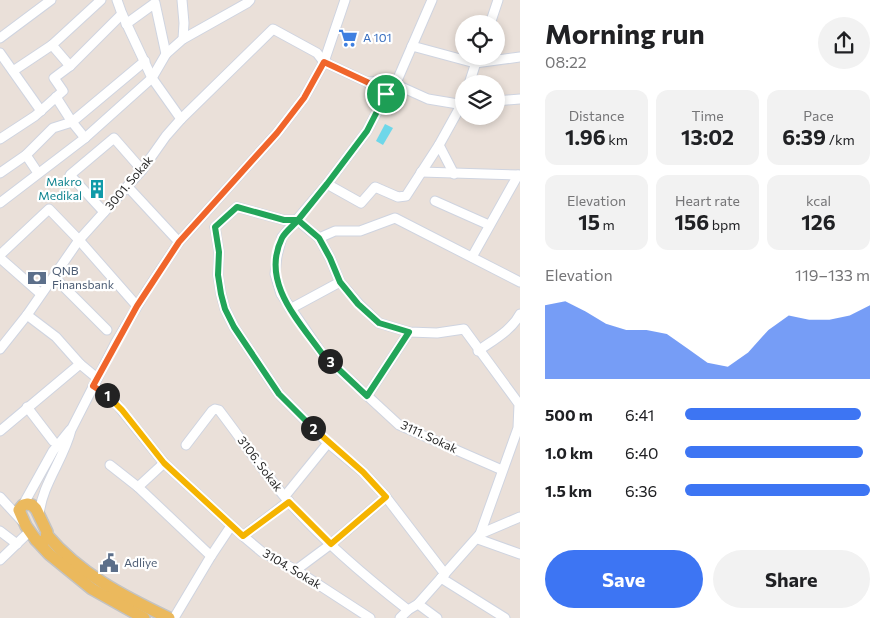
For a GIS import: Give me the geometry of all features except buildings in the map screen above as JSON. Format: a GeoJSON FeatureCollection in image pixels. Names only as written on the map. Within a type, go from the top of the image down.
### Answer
{"type":"FeatureCollection","features":[{"type":"Feature","properties":{"kind":"main road"},"geometry":{"type":"LineString","coordinates":[[35,533],[39,515],[34,506],[30,504],[23,505],[20,514],[50,554],[92,589],[144,618]]}},
{"type":"Feature","properties":{"kind":"main road"},"geometry":{"type":"LineString","coordinates":[[35,533],[95,579],[120,594],[169,618]]}},
{"type":"Feature","properties":{"kind":"street"},"geometry":{"type":"LineString","coordinates":[[0,38],[51,0]]}},
{"type":"Feature","properties":{"kind":"street"},"geometry":{"type":"LineString","coordinates":[[13,71],[52,45],[101,0]]}},
{"type":"Feature","properties":{"kind":"street"},"geometry":{"type":"LineString","coordinates":[[117,0],[126,24],[152,78],[181,120]]}},
{"type":"Feature","properties":{"kind":"street"},"geometry":{"type":"LineString","coordinates":[[182,0],[183,39]]}},
{"type":"Feature","properties":{"kind":"street"},"geometry":{"type":"LineString","coordinates":[[39,515],[47,485],[68,441],[71,430],[137,306],[179,242],[282,126],[304,98],[324,62],[345,0]]}},
{"type":"Feature","properties":{"kind":"street","name":"3111. Sokak"},"geometry":{"type":"LineString","coordinates":[[432,0],[396,83],[386,94],[367,131],[327,184],[282,237],[275,274],[281,294],[323,355],[399,425],[502,470]]}},
{"type":"Feature","properties":{"kind":"street"},"geometry":{"type":"LineString","coordinates":[[493,15],[498,0]]}},
{"type":"Feature","properties":{"kind":"street"},"geometry":{"type":"LineString","coordinates":[[0,204],[85,138],[152,78],[166,54],[183,39],[247,1]]}},
{"type":"Feature","properties":{"kind":"street"},"geometry":{"type":"LineString","coordinates":[[126,24],[155,3],[166,54]]}},
{"type":"Feature","properties":{"kind":"street"},"geometry":{"type":"LineString","coordinates":[[0,138],[41,111],[63,91],[54,78],[70,66],[122,14]]}},
{"type":"Feature","properties":{"kind":"street","name":"3001. Sokak"},"geometry":{"type":"LineString","coordinates":[[0,349],[27,316],[79,240],[128,187],[166,136],[272,29],[317,53],[324,62]]}},
{"type":"Feature","properties":{"kind":"street"},"geometry":{"type":"LineString","coordinates":[[52,45],[70,66]]}},
{"type":"Feature","properties":{"kind":"street"},"geometry":{"type":"LineString","coordinates":[[412,46],[455,55]]}},
{"type":"Feature","properties":{"kind":"street"},"geometry":{"type":"LineString","coordinates":[[0,53],[41,111]]}},
{"type":"Feature","properties":{"kind":"street"},"geometry":{"type":"LineString","coordinates":[[505,58],[520,57]]}},
{"type":"Feature","properties":{"kind":"street"},"geometry":{"type":"LineString","coordinates":[[0,173],[26,154],[54,128],[72,122],[145,61]]}},
{"type":"Feature","properties":{"kind":"street"},"geometry":{"type":"LineString","coordinates":[[324,62],[367,82],[386,94]]}},
{"type":"Feature","properties":{"kind":"street"},"geometry":{"type":"LineString","coordinates":[[367,82],[388,81],[428,99],[455,102]]}},
{"type":"Feature","properties":{"kind":"street"},"geometry":{"type":"LineString","coordinates":[[56,98],[85,138]]}},
{"type":"Feature","properties":{"kind":"street"},"geometry":{"type":"LineString","coordinates":[[505,100],[520,99]]}},
{"type":"Feature","properties":{"kind":"street"},"geometry":{"type":"LineString","coordinates":[[327,184],[361,203],[375,187],[398,197],[406,196],[455,117]]}},
{"type":"Feature","properties":{"kind":"street"},"geometry":{"type":"LineString","coordinates":[[104,212],[70,175],[114,138],[142,170]]}},
{"type":"Feature","properties":{"kind":"street"},"geometry":{"type":"LineString","coordinates":[[439,145],[454,174]]}},
{"type":"Feature","properties":{"kind":"street"},"geometry":{"type":"LineString","coordinates":[[26,154],[38,173]]}},
{"type":"Feature","properties":{"kind":"street"},"geometry":{"type":"LineString","coordinates":[[421,172],[519,175],[472,257]]}},
{"type":"Feature","properties":{"kind":"street"},"geometry":{"type":"LineString","coordinates":[[128,187],[179,242]]}},
{"type":"Feature","properties":{"kind":"street"},"geometry":{"type":"LineString","coordinates":[[435,201],[489,226]]}},
{"type":"Feature","properties":{"kind":"street"},"geometry":{"type":"LineString","coordinates":[[215,227],[237,207],[284,220],[298,220],[319,238],[340,282],[358,304],[379,323],[409,332],[437,333],[464,329],[478,351],[520,404],[519,429],[502,470],[479,536],[418,604],[400,618]]}},
{"type":"Feature","properties":{"kind":"street"},"geometry":{"type":"LineString","coordinates":[[41,294],[0,256],[49,209],[137,306]]}},
{"type":"Feature","properties":{"kind":"street"},"geometry":{"type":"LineString","coordinates":[[204,214],[215,227],[219,252],[218,275],[225,309],[234,327],[279,394],[328,443],[363,472],[386,497],[443,576],[505,618]]}},
{"type":"Feature","properties":{"kind":"street"},"geometry":{"type":"LineString","coordinates":[[319,238],[335,231],[360,231],[395,218],[520,282]]}},
{"type":"Feature","properties":{"kind":"street"},"geometry":{"type":"LineString","coordinates":[[54,277],[107,330]]}},
{"type":"Feature","properties":{"kind":"street"},"geometry":{"type":"LineString","coordinates":[[290,309],[340,282]]}},
{"type":"Feature","properties":{"kind":"street"},"geometry":{"type":"LineString","coordinates":[[478,351],[503,333],[516,321],[520,314]]}},
{"type":"Feature","properties":{"kind":"street","name":"3104. Sokak"},"geometry":{"type":"LineString","coordinates":[[27,316],[56,337],[115,402],[164,463],[231,526],[262,552],[296,570],[370,618]]}},
{"type":"Feature","properties":{"kind":"street"},"geometry":{"type":"LineString","coordinates":[[367,396],[409,332]]}},
{"type":"Feature","properties":{"kind":"street"},"geometry":{"type":"LineString","coordinates":[[0,431],[26,407],[80,364]]}},
{"type":"Feature","properties":{"kind":"street"},"geometry":{"type":"LineString","coordinates":[[26,407],[53,442]]}},
{"type":"Feature","properties":{"kind":"street","name":"3106. Sokak"},"geometry":{"type":"LineString","coordinates":[[186,445],[212,411],[217,409],[287,499],[331,544],[408,610]]}},
{"type":"Feature","properties":{"kind":"street"},"geometry":{"type":"LineString","coordinates":[[23,505],[53,451],[71,430]]}},
{"type":"Feature","properties":{"kind":"street"},"geometry":{"type":"LineString","coordinates":[[243,536],[287,499],[328,443]]}},
{"type":"Feature","properties":{"kind":"street"},"geometry":{"type":"LineString","coordinates":[[138,487],[164,463]]}},
{"type":"Feature","properties":{"kind":"street"},"geometry":{"type":"LineString","coordinates":[[110,465],[138,487],[211,556]]}},
{"type":"Feature","properties":{"kind":"street"},"geometry":{"type":"LineString","coordinates":[[0,497],[35,533],[16,544],[0,560]]}},
{"type":"Feature","properties":{"kind":"street"},"geometry":{"type":"LineString","coordinates":[[296,570],[331,544],[386,497]]}},
{"type":"Feature","properties":{"kind":"street"},"geometry":{"type":"LineString","coordinates":[[479,536],[520,517]]}},
{"type":"Feature","properties":{"kind":"street"},"geometry":{"type":"LineString","coordinates":[[174,618],[231,526]]}},
{"type":"Feature","properties":{"kind":"street"},"geometry":{"type":"LineString","coordinates":[[0,531],[16,544]]}},
{"type":"Feature","properties":{"kind":"street"},"geometry":{"type":"LineString","coordinates":[[479,536],[520,554]]}},
{"type":"Feature","properties":{"kind":"street"},"geometry":{"type":"LineString","coordinates":[[418,604],[437,618]]}},
{"type":"Feature","properties":{"kind":"water"},"geometry":{"type":"Polygon","coordinates":[[[385,124],[393,128],[383,145],[376,141],[385,124]]]}},
{"type":"Feature","properties":{"kind":"place","name":"A 101"},"geometry":{"type":"Point","coordinates":[348,38]}},
{"type":"Feature","properties":{"kind":"place","name":"Makro Medikal"},"geometry":{"type":"Point","coordinates":[97,189]}},
{"type":"Feature","properties":{"kind":"place","name":"QNB Finansbank"},"geometry":{"type":"Point","coordinates":[37,278]}},
{"type":"Feature","properties":{"kind":"place","name":"Adliye"},"geometry":{"type":"Point","coordinates":[109,563]}},
{"type":"Feature","properties":{"kind":"route"},"geometry":{"type":"LineString","coordinates":[[386,94],[367,82],[324,62],[304,98],[277,133],[179,242],[137,306],[93,386],[115,402],[164,463],[243,536],[281,506],[289,502],[331,544],[386,497],[363,472],[328,443],[279,394],[234,327],[225,309],[221,294],[218,275],[219,252],[215,227],[237,207],[284,220],[298,220],[282,237],[277,256],[275,274],[281,294],[323,355],[367,396],[409,332],[379,323],[358,304],[340,282],[319,238],[298,220],[367,131],[386,94]]}}]}
